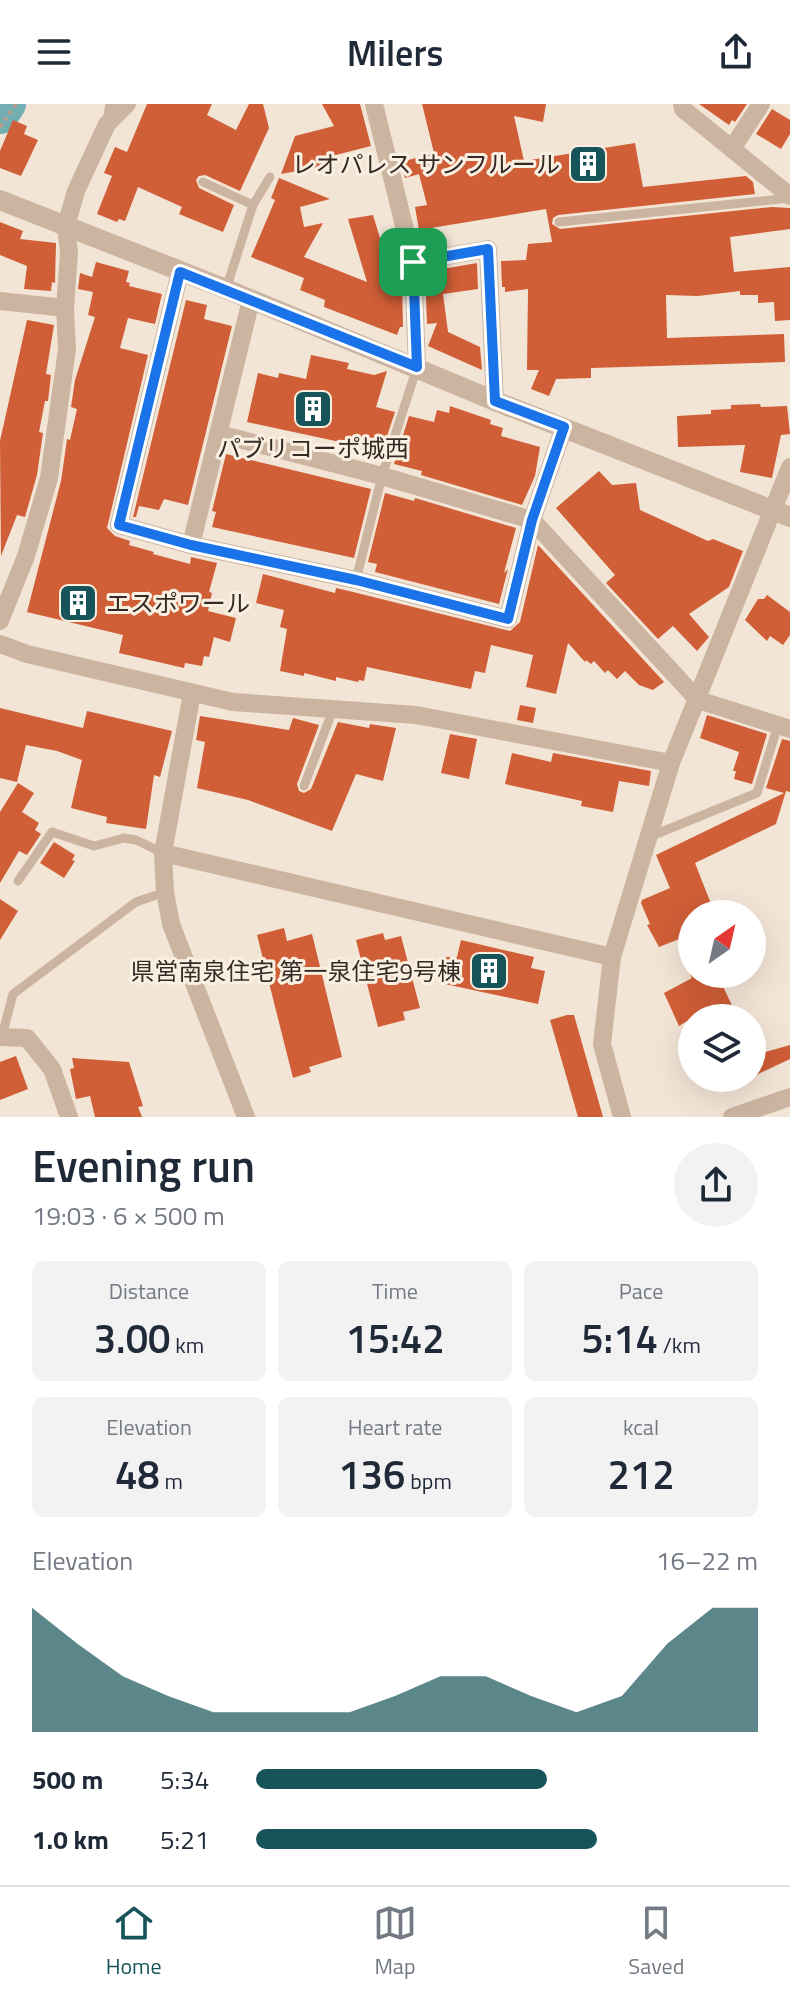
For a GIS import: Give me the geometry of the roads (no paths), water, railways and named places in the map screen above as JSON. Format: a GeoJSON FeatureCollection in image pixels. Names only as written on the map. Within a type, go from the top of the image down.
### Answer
{"type":"FeatureCollection","features":[{"type":"Feature","properties":{"kind":"street"},"geometry":{"type":"LineString","coordinates":[[0,621],[26,556],[49,478],[67,349],[65,308],[69,253],[66,226],[76,191],[107,124],[127,104]]}},
{"type":"Feature","properties":{"kind":"street"},"geometry":{"type":"LineString","coordinates":[[374,104],[413,262],[417,367]]}},
{"type":"Feature","properties":{"kind":"street"},"geometry":{"type":"LineString","coordinates":[[682,104],[683,109],[733,147],[790,197]]}},
{"type":"Feature","properties":{"kind":"street"},"geometry":{"type":"LineString","coordinates":[[733,147],[761,104]]}},
{"type":"Feature","properties":{"kind":"street"},"geometry":{"type":"LineString","coordinates":[[0,200],[782,514]]}},
{"type":"Feature","properties":{"kind":"street"},"geometry":{"type":"LineString","coordinates":[[413,262],[488,249],[495,401]]}},
{"type":"Feature","properties":{"kind":"street"},"geometry":{"type":"LineString","coordinates":[[180,272],[119,525],[191,545],[356,580],[508,619],[532,520],[564,427]]}},
{"type":"Feature","properties":{"kind":"street"},"geometry":{"type":"LineString","coordinates":[[191,545],[251,300]]}},
{"type":"Feature","properties":{"kind":"street"},"geometry":{"type":"LineString","coordinates":[[0,301],[65,308]]}},
{"type":"Feature","properties":{"kind":"street"},"geometry":{"type":"LineString","coordinates":[[219,434],[382,476],[532,520],[698,700],[784,727]]}},
{"type":"Feature","properties":{"kind":"street"},"geometry":{"type":"LineString","coordinates":[[622,1117],[602,1044],[612,957],[671,763],[782,514],[790,467]]}},
{"type":"Feature","properties":{"kind":"street"},"geometry":{"type":"LineString","coordinates":[[0,644],[27,654],[233,702],[416,715],[671,763]]}},
{"type":"Feature","properties":{"kind":"street"},"geometry":{"type":"LineString","coordinates":[[192,693],[163,853],[165,892],[171,924],[246,1117]]}},
{"type":"Feature","properties":{"kind":"street"},"geometry":{"type":"LineString","coordinates":[[163,853],[612,957]]}},
{"type":"Feature","properties":{"kind":"street"},"geometry":{"type":"LineString","coordinates":[[1,1036],[27,1038],[52,1069],[69,1117]]}},
{"type":"Feature","properties":{"kind":"street"},"geometry":{"type":"LineString","coordinates":[[732,1117],[790,1097]]}},
{"type":"Feature","properties":{"kind":"lane"},"geometry":{"type":"LineString","coordinates":[[107,124],[110,104]]}},
{"type":"Feature","properties":{"kind":"lane"},"geometry":{"type":"LineString","coordinates":[[226,289],[253,205],[270,177]]}},
{"type":"Feature","properties":{"kind":"lane"},"geometry":{"type":"LineString","coordinates":[[203,182],[253,205]]}},
{"type":"Feature","properties":{"kind":"lane"},"geometry":{"type":"LineString","coordinates":[[559,222],[790,197]]}},
{"type":"Feature","properties":{"kind":"lane"},"geometry":{"type":"LineString","coordinates":[[356,580],[382,476],[417,367]]}},
{"type":"Feature","properties":{"kind":"lane"},"geometry":{"type":"LineString","coordinates":[[304,786],[334,707]]}},
{"type":"Feature","properties":{"kind":"lane"},"geometry":{"type":"LineString","coordinates":[[649,837],[757,793],[784,727]]}},
{"type":"Feature","properties":{"kind":"lane"},"geometry":{"type":"LineString","coordinates":[[18,881],[52,832],[94,846],[124,838],[136,840],[163,853]]}},
{"type":"Feature","properties":{"kind":"lane"},"geometry":{"type":"LineString","coordinates":[[1,1036],[13,994],[136,902],[165,892]]}},
{"type":"Feature","properties":{"kind":"waterway"},"geometry":{"type":"LineString","coordinates":[[0,116],[8,104]]}},
{"type":"Feature","properties":{"kind":"place","name":"レオパレス サンフルール"},"geometry":{"type":"Point","coordinates":[588,164]}},
{"type":"Feature","properties":{"kind":"place","name":"パブリコーポ城西"},"geometry":{"type":"Point","coordinates":[313,409]}},
{"type":"Feature","properties":{"kind":"place","name":"エスポワール"},"geometry":{"type":"Point","coordinates":[78,603]}},
{"type":"Feature","properties":{"kind":"place","name":"県営南泉住宅 第一泉住宅9号棟"},"geometry":{"type":"Point","coordinates":[489,971]}}]}
